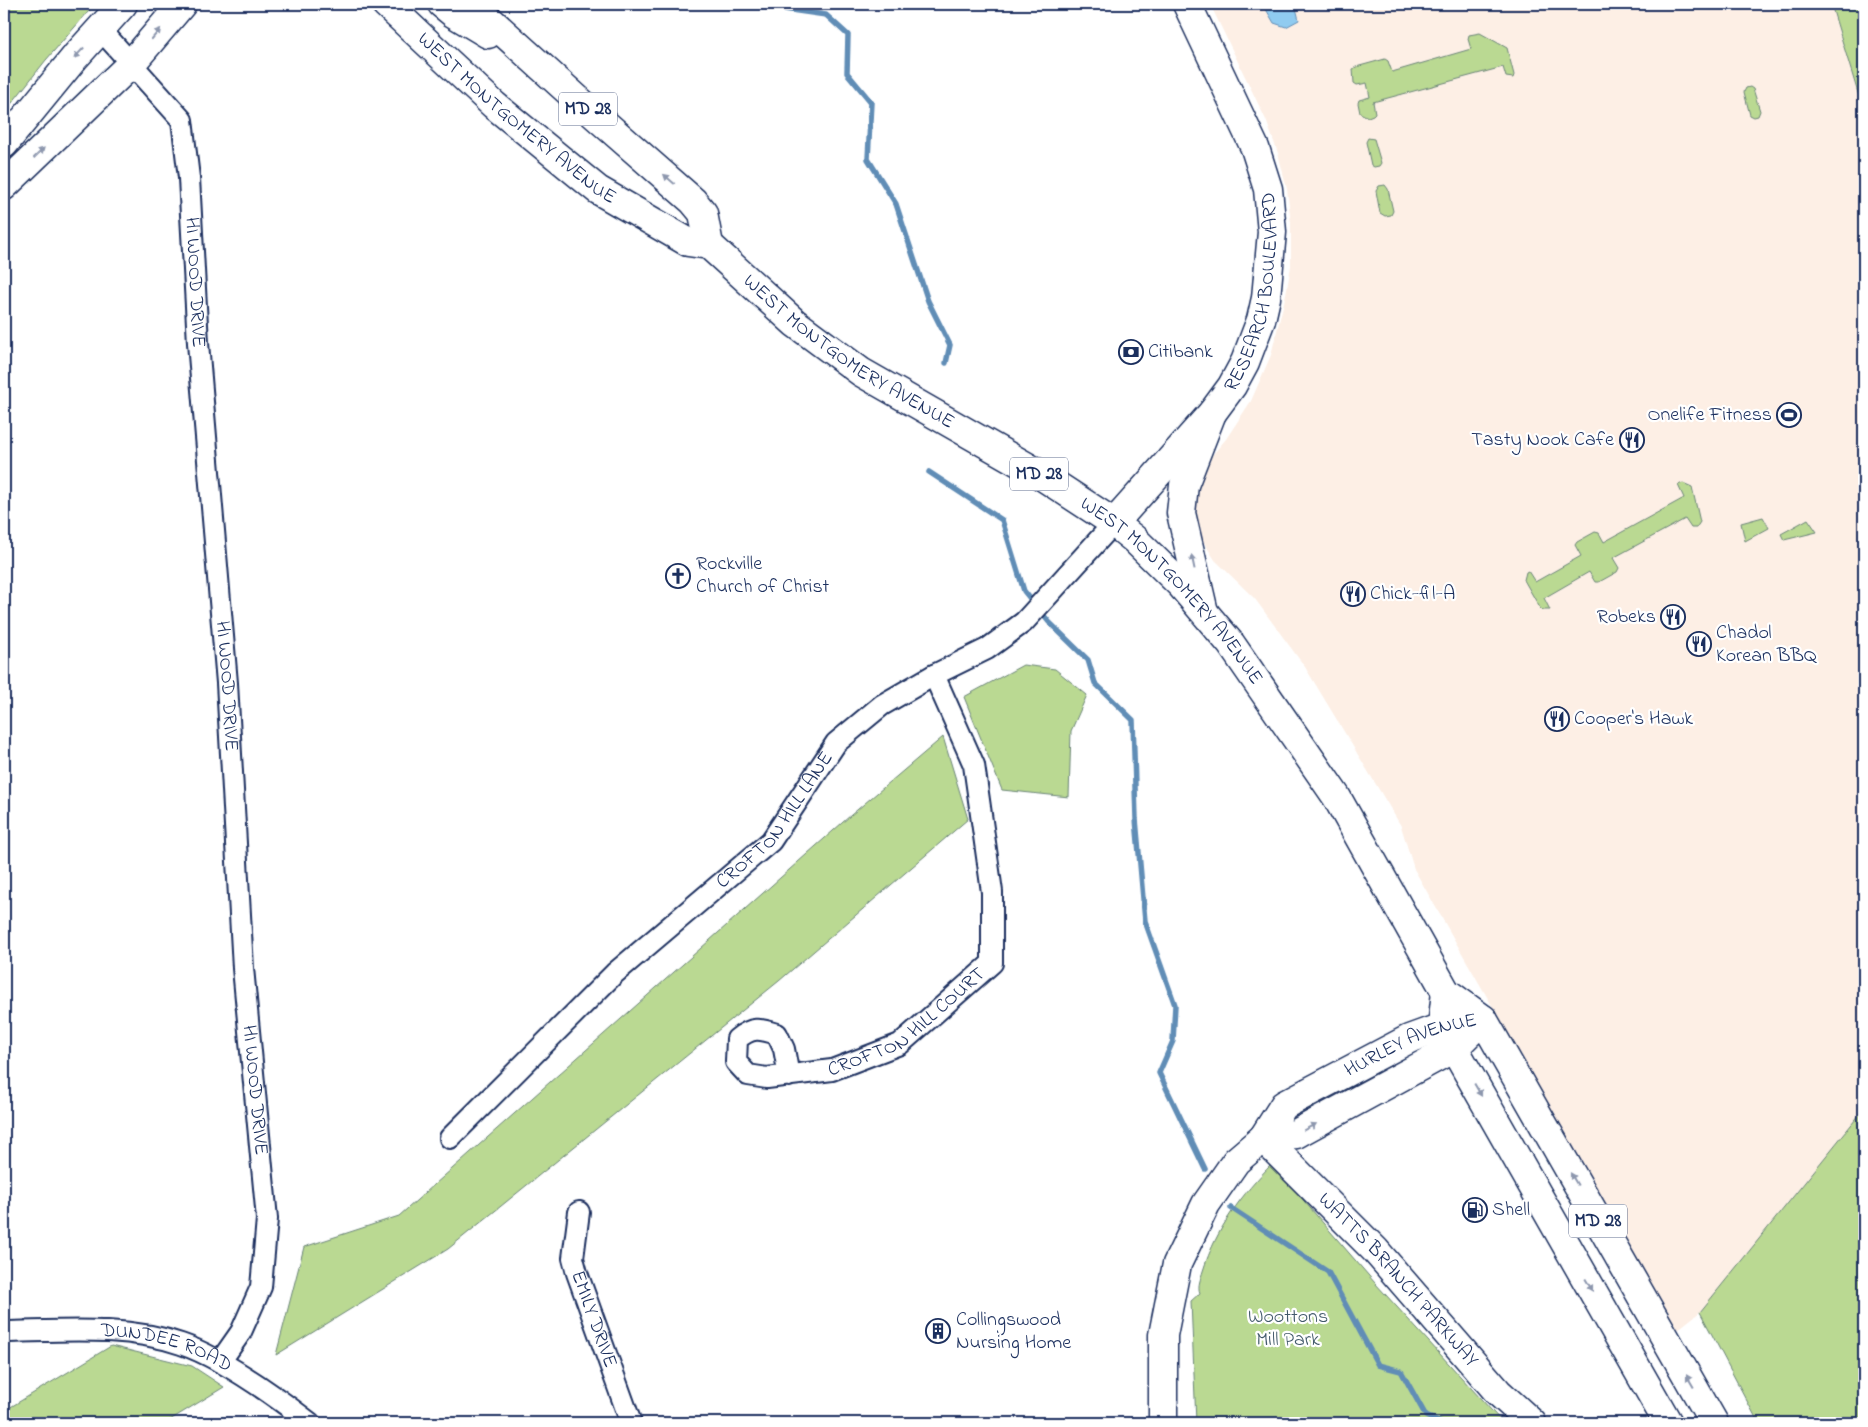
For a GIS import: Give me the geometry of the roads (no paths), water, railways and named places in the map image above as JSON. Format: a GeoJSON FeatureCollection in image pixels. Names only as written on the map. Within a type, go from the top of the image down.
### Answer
{"type":"FeatureCollection","features":[{"type":"Feature","properties":{"kind":"main road"},"geometry":{"type":"LineString","coordinates":[[4,144],[76,56],[123,4]]}},
{"type":"Feature","properties":{"kind":"main road"},"geometry":{"type":"LineString","coordinates":[[4,186],[131,64],[182,4]]}},
{"type":"Feature","properties":{"kind":"main road","name":"WEST MONTGOMERY AVENUE"},"geometry":{"type":"LineString","coordinates":[[386,4],[494,105],[598,190],[688,242],[709,245],[795,323],[861,372],[1036,472],[1114,523],[1134,539],[1181,585],[1231,644],[1336,796],[1446,992],[1483,1019],[1714,1423]]}},
{"type":"Feature","properties":{"kind":"main road"},"geometry":{"type":"LineString","coordinates":[[442,4],[453,13],[535,61]]}},
{"type":"Feature","properties":{"kind":"main road","name":"MD 28"},"geometry":{"type":"LineString","coordinates":[[472,4],[694,201],[704,213],[709,245]]}},
{"type":"Feature","properties":{"kind":"main road","name":"RESEARCH BOULEVARD"},"geometry":{"type":"LineString","coordinates":[[1114,523],[1212,413],[1232,386],[1245,362],[1262,320],[1266,298],[1272,232],[1268,189],[1255,148],[1187,4]]}},
{"type":"Feature","properties":{"kind":"main road"},"geometry":{"type":"LineString","coordinates":[[1203,610],[1181,512],[1184,485],[1212,413]]}},
{"type":"Feature","properties":{"kind":"main road"},"geometry":{"type":"LineString","coordinates":[[1446,992],[1448,1037]]}},
{"type":"Feature","properties":{"kind":"main road","name":"HURLEY AVENUE"},"geometry":{"type":"LineString","coordinates":[[1263,1138],[1296,1134],[1448,1037],[1483,1019]]}},
{"type":"Feature","properties":{"kind":"main road","name":"MD 28"},"geometry":{"type":"LineString","coordinates":[[1448,1037],[1668,1423]]}},
{"type":"Feature","properties":{"kind":"main road"},"geometry":{"type":"LineString","coordinates":[[1163,1423],[1163,1335],[1177,1264],[1206,1204],[1236,1160],[1263,1138]]}},
{"type":"Feature","properties":{"kind":"main road","name":"WATTS BRANCH PARKWAY"},"geometry":{"type":"LineString","coordinates":[[1263,1138],[1375,1250],[1498,1392],[1532,1423]]}},
{"type":"Feature","properties":{"kind":"street","name":"HI WOOD DRIVE"},"geometry":{"type":"LineString","coordinates":[[101,30],[182,120],[189,178],[198,343],[227,683],[243,968],[267,1219],[261,1287],[242,1332],[220,1362]]}},
{"type":"Feature","properties":{"kind":"street","name":"CROFTON HILL LANE"},"geometry":{"type":"LineString","coordinates":[[450,1138],[615,973],[771,841],[836,744],[882,705],[934,675],[987,649],[1024,622],[1050,591],[1114,523]]}},
{"type":"Feature","properties":{"kind":"street","name":"CROFTON HILL COURT"},"geometry":{"type":"LineString","coordinates":[[789,1076],[832,1070],[900,1044],[992,963],[992,892],[974,764],[934,675]]}},
{"type":"Feature","properties":{"kind":"street","name":"EMILY DRIVE"},"geometry":{"type":"LineString","coordinates":[[579,1212],[573,1258],[631,1423]]}},
{"type":"Feature","properties":{"kind":"street","name":"DUNDEE ROAD"},"geometry":{"type":"LineString","coordinates":[[4,1332],[75,1330],[138,1334],[182,1344],[220,1362],[283,1402],[310,1423]]}},
{"type":"Feature","properties":{"kind":"water"},"geometry":{"type":"Polygon","coordinates":[[[1263,4],[1295,4],[1299,20],[1286,27],[1274,23],[1263,4]]]}},
{"type":"Feature","properties":{"kind":"waterway"},"geometry":{"type":"LineString","coordinates":[[773,4],[777,8],[826,15],[848,35],[847,73],[871,102],[868,159],[896,204],[928,301],[950,345],[946,363]]}},
{"type":"Feature","properties":{"kind":"waterway"},"geometry":{"type":"LineString","coordinates":[[929,472],[1002,520],[1024,591],[1049,622],[1088,660],[1095,683],[1133,720],[1136,819],[1145,921],[1175,1005],[1173,1041],[1159,1073],[1205,1169]]}},
{"type":"Feature","properties":{"kind":"waterway"},"geometry":{"type":"LineString","coordinates":[[1231,1208],[1328,1272],[1378,1365],[1401,1371],[1426,1416],[1441,1423]]}},
{"type":"Feature","properties":{"kind":"place","name":"Citibank"},"geometry":{"type":"Point","coordinates":[1131,352]}},
{"type":"Feature","properties":{"kind":"place","name":"Onelife Fitness"},"geometry":{"type":"Point","coordinates":[1789,415]}},
{"type":"Feature","properties":{"kind":"place","name":"Tasty Nook Cafe"},"geometry":{"type":"Point","coordinates":[1632,440]}},
{"type":"Feature","properties":{"kind":"place","name":"Rockville Church of Christ"},"geometry":{"type":"Point","coordinates":[678,576]}},
{"type":"Feature","properties":{"kind":"place","name":"Chick-fil-A"},"geometry":{"type":"Point","coordinates":[1353,594]}},
{"type":"Feature","properties":{"kind":"place","name":"Robeks"},"geometry":{"type":"Point","coordinates":[1673,617]}},
{"type":"Feature","properties":{"kind":"place","name":"Chadol Korean BBQ"},"geometry":{"type":"Point","coordinates":[1699,644]}},
{"type":"Feature","properties":{"kind":"place","name":"Cooper's Hawk"},"geometry":{"type":"Point","coordinates":[1557,719]}},
{"type":"Feature","properties":{"kind":"place","name":"Shell"},"geometry":{"type":"Point","coordinates":[1475,1210]}},
{"type":"Feature","properties":{"kind":"place","name":"Collingswood Nursing Home"},"geometry":{"type":"Point","coordinates":[938,1331]}},
{"type":"Feature","properties":{"kind":"park label","name":"Woottons Mill Park"},"geometry":{"type":"Point","coordinates":[1288,1328]}}]}
